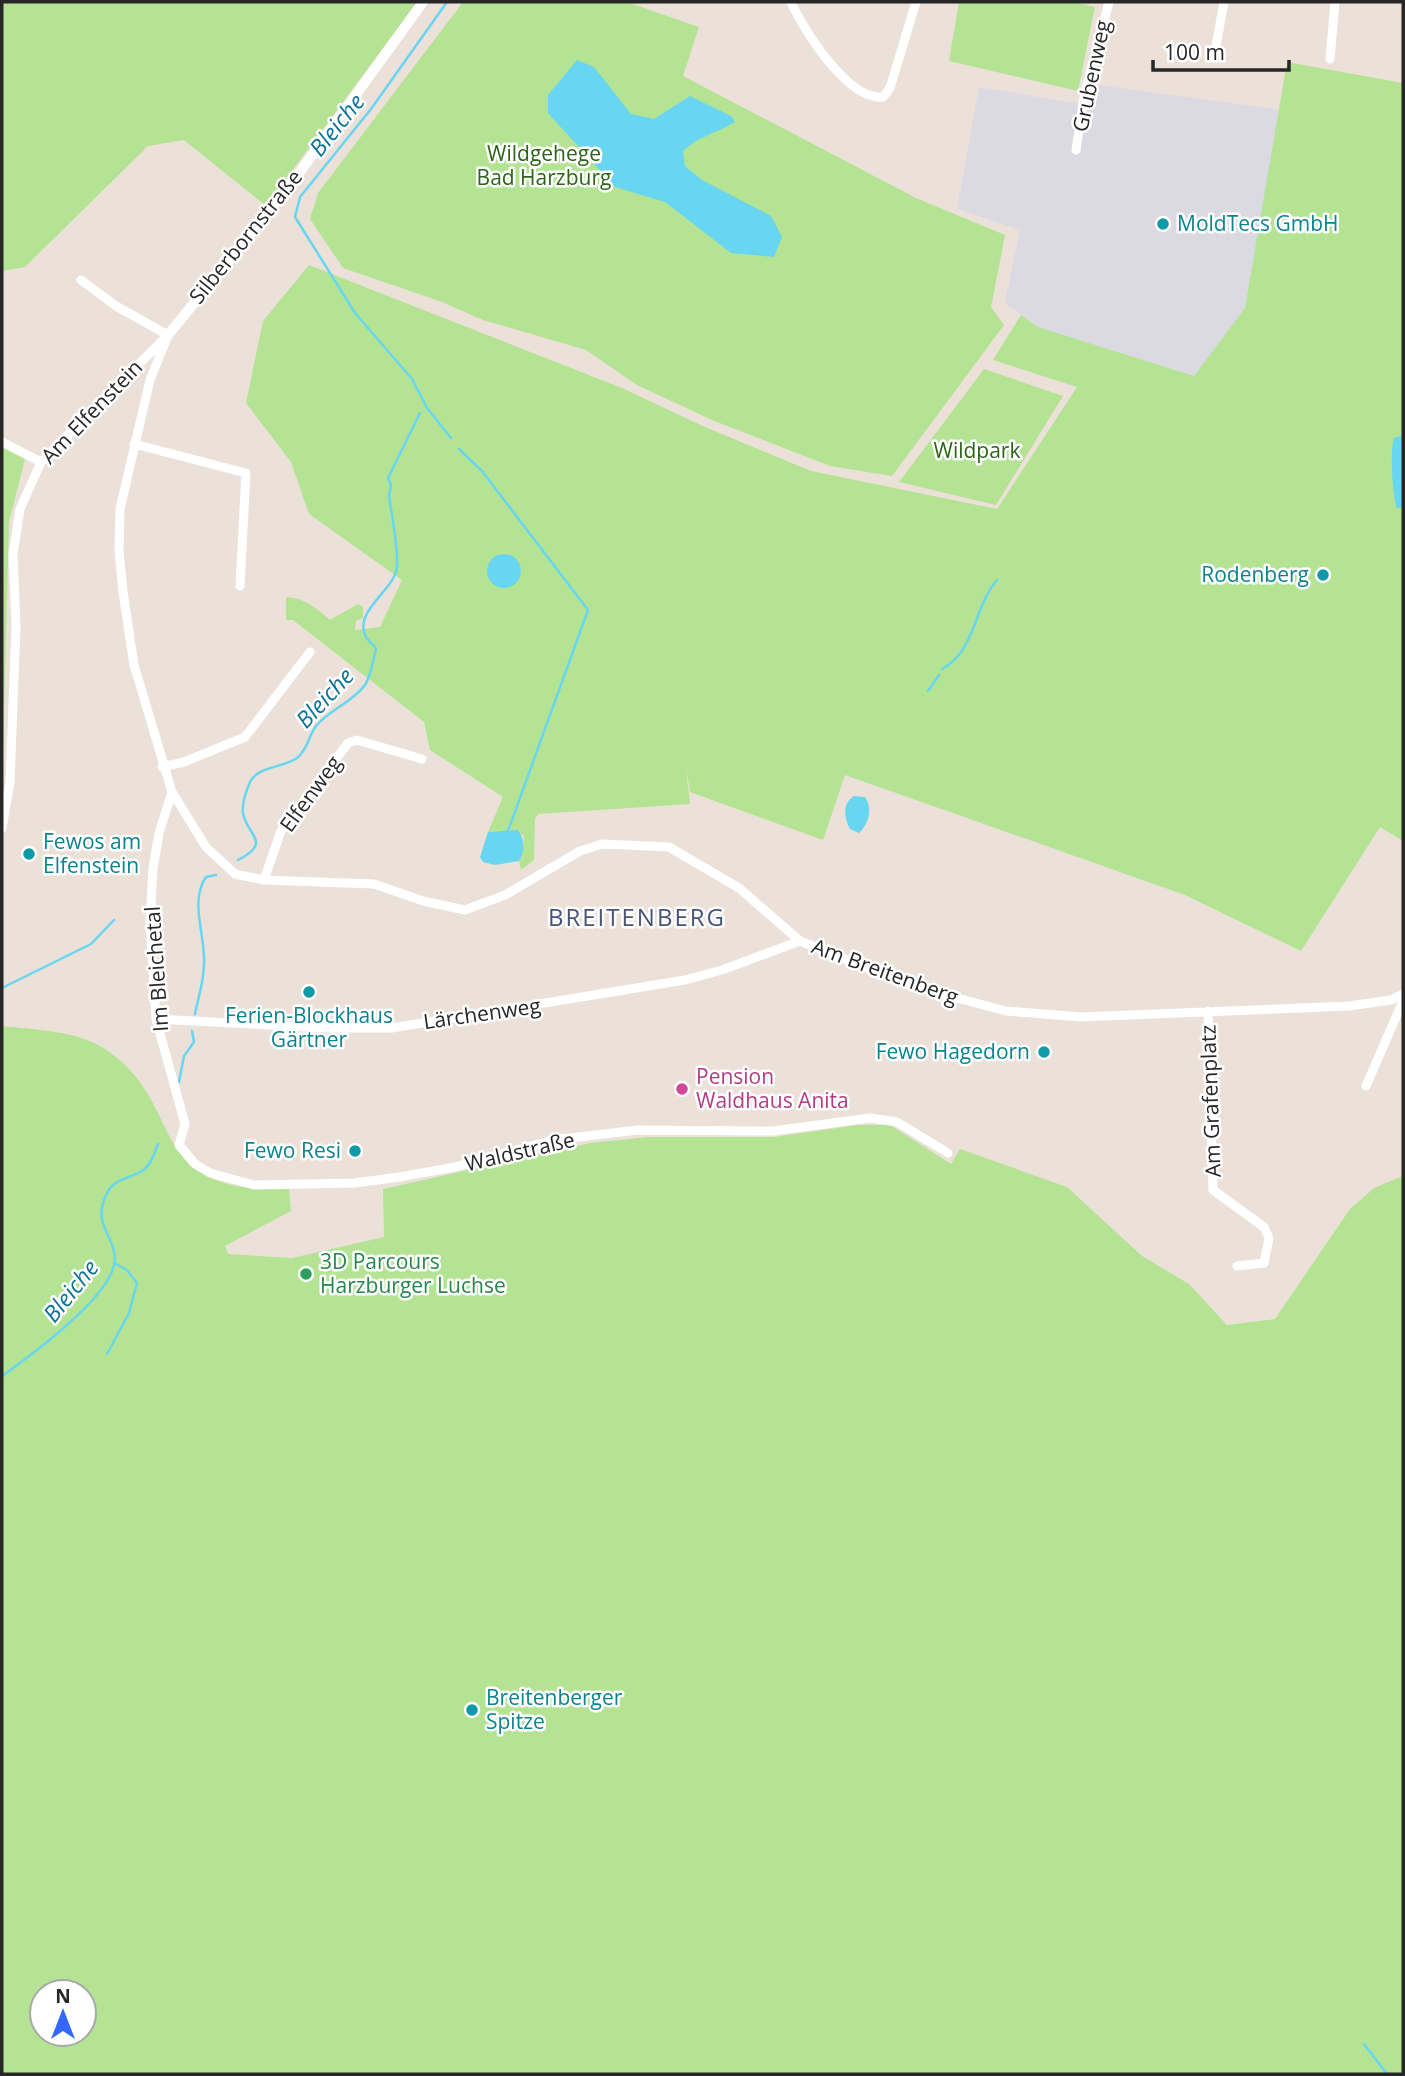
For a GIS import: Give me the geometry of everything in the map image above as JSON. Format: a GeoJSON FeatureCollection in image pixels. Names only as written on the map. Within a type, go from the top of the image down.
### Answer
{"type":"FeatureCollection","features":[{"type":"Feature","properties":{"kind":"street","name":"Silberbornstraße"},"geometry":{"type":"LineString","coordinates":[[168,335],[289,187],[423,2]]}},
{"type":"Feature","properties":{"kind":"street"},"geometry":{"type":"LineString","coordinates":[[791,2],[814,44],[850,81],[877,98],[883,97],[890,88],[916,2]]}},
{"type":"Feature","properties":{"kind":"street","name":"Grubenweg"},"geometry":{"type":"LineString","coordinates":[[1076,150],[1084,97],[1109,2]]}},
{"type":"Feature","properties":{"kind":"street"},"geometry":{"type":"LineString","coordinates":[[1216,46],[1224,2]]}},
{"type":"Feature","properties":{"kind":"street"},"geometry":{"type":"LineString","coordinates":[[1330,59],[1335,2]]}},
{"type":"Feature","properties":{"kind":"street"},"geometry":{"type":"LineString","coordinates":[[81,279],[116,306],[168,335]]}},
{"type":"Feature","properties":{"kind":"street","name":"Am Breitenberg"},"geometry":{"type":"LineString","coordinates":[[168,335],[150,380],[134,444],[120,509],[119,551],[134,665],[162,767],[172,792],[206,847],[222,865],[235,874],[264,880],[374,884],[423,901],[466,910],[505,895],[580,851],[602,844],[669,847],[739,888],[800,941],[912,986],[1006,1011],[1081,1017],[1364,1006],[1403,994]]}},
{"type":"Feature","properties":{"kind":"street","name":"Am Elfenstein"},"geometry":{"type":"LineString","coordinates":[[2,828],[10,782],[16,524],[41,462],[168,335]]}},
{"type":"Feature","properties":{"kind":"street"},"geometry":{"type":"LineString","coordinates":[[2,442],[41,462]]}},
{"type":"Feature","properties":{"kind":"street"},"geometry":{"type":"LineString","coordinates":[[134,444],[246,473],[240,586]]}},
{"type":"Feature","properties":{"kind":"street"},"geometry":{"type":"LineString","coordinates":[[162,767],[184,762],[245,737],[310,652]]}},
{"type":"Feature","properties":{"kind":"street","name":"Elfenweg"},"geometry":{"type":"LineString","coordinates":[[264,880],[281,831],[348,743],[357,740],[422,759]]}},
{"type":"Feature","properties":{"kind":"street","name":"Im Bleichetal"},"geometry":{"type":"LineString","coordinates":[[172,792],[159,833],[152,868],[150,921],[156,1019],[185,1124],[178,1145]]}},
{"type":"Feature","properties":{"kind":"street","name":"Lärchenweg"},"geometry":{"type":"LineString","coordinates":[[156,1019],[325,1028],[392,1028],[685,981],[800,941]]}},
{"type":"Feature","properties":{"kind":"street"},"geometry":{"type":"LineString","coordinates":[[1366,1086],[1403,1001]]}},
{"type":"Feature","properties":{"kind":"street","name":"Am Grafenplatz"},"geometry":{"type":"LineString","coordinates":[[1208,1011],[1213,1190],[1264,1227],[1269,1238],[1264,1263],[1237,1266]]}},
{"type":"Feature","properties":{"kind":"street","name":"Waldstraße"},"geometry":{"type":"LineString","coordinates":[[178,1145],[210,1173],[254,1185],[354,1183],[400,1177],[455,1167],[553,1140],[638,1130],[773,1131],[870,1118],[897,1122],[948,1153]]}},
{"type":"Feature","properties":{"kind":"shaded area","name":"MoldTecs GmbH"},"geometry":{"type":"Polygon","coordinates":[[[1098,85],[1281,110],[1245,308],[1194,376],[1038,327],[1005,303],[1020,230],[957,209],[979,87],[1091,106],[1098,85]]]}},
{"type":"Feature","properties":{"kind":"green space"},"geometry":{"type":"Polygon","coordinates":[[[2,2],[417,2],[266,206],[184,140],[148,146],[25,267],[2,271],[2,2]]]}},
{"type":"Feature","properties":{"kind":"green space","name":"Wildgehege Bad Harzburg"},"geometry":{"type":"Polygon","coordinates":[[[463,2],[627,2],[699,27],[683,76],[916,198],[1005,235],[991,307],[1004,325],[892,476],[830,466],[712,420],[637,385],[586,350],[483,320],[442,302],[343,268],[310,219],[318,193],[463,2]]]}},
{"type":"Feature","properties":{"kind":"green space"},"geometry":{"type":"Polygon","coordinates":[[[959,2],[1073,2],[1095,7],[1078,91],[949,61],[959,2]]]}},
{"type":"Feature","properties":{"kind":"green space"},"geometry":{"type":"Polygon","coordinates":[[[1287,62],[1403,83],[1403,841],[1380,827],[1301,951],[1185,895],[845,775],[823,840],[690,792],[686,767],[690,804],[538,814],[535,819],[534,860],[521,870],[519,861],[522,857],[524,837],[519,831],[488,832],[503,797],[430,750],[424,722],[293,620],[286,620],[286,597],[305,602],[330,620],[358,604],[363,607],[363,618],[356,621],[355,630],[380,627],[402,580],[309,514],[291,462],[246,403],[263,321],[309,265],[622,388],[705,427],[811,471],[997,509],[1077,387],[993,360],[1021,315],[1038,327],[1194,376],[1245,308],[1287,62]]]}},
{"type":"Feature","properties":{"kind":"green space","name":"Wildpark"},"geometry":{"type":"Polygon","coordinates":[[[984,369],[1063,396],[996,505],[899,482],[984,369]]]}},
{"type":"Feature","properties":{"kind":"green space"},"geometry":{"type":"Polygon","coordinates":[[[2,447],[25,459],[9,522],[2,791],[2,447]]]}},
{"type":"Feature","properties":{"kind":"green space"},"geometry":{"type":"Polygon","coordinates":[[[2,1026],[68,1034],[105,1049],[131,1071],[149,1095],[173,1142],[187,1162],[209,1177],[242,1187],[289,1189],[291,1211],[225,1246],[228,1254],[292,1258],[384,1237],[383,1189],[590,1143],[649,1137],[774,1137],[858,1125],[890,1125],[951,1164],[960,1149],[1067,1187],[1142,1256],[1189,1284],[1227,1325],[1275,1319],[1350,1209],[1374,1188],[1403,1176],[1403,2074],[2,2074],[2,1026]]]}},
{"type":"Feature","properties":{"kind":"water"},"geometry":{"type":"Polygon","coordinates":[[[577,60],[594,67],[631,114],[654,119],[690,96],[731,116],[735,122],[694,142],[683,151],[685,166],[702,180],[771,216],[782,237],[774,257],[731,253],[665,202],[615,187],[548,113],[548,95],[577,60]]]}},
{"type":"Feature","properties":{"kind":"water"},"geometry":{"type":"Polygon","coordinates":[[[1403,436],[1403,508],[1397,508],[1392,452],[1394,438],[1403,436]]]}},
{"type":"Feature","properties":{"kind":"water"},"geometry":{"type":"Polygon","coordinates":[[[504,554],[516,559],[521,571],[516,583],[504,588],[492,583],[487,571],[492,559],[504,554]]]}},
{"type":"Feature","properties":{"kind":"water"},"geometry":{"type":"Polygon","coordinates":[[[854,796],[865,797],[869,806],[867,821],[859,833],[850,829],[845,816],[847,803],[854,796]]]}},
{"type":"Feature","properties":{"kind":"water"},"geometry":{"type":"Polygon","coordinates":[[[518,830],[523,846],[519,861],[495,865],[483,862],[480,857],[488,832],[518,830]]]}},
{"type":"Feature","properties":{"kind":"waterway","name":"Bleiche"},"geometry":{"type":"LineString","coordinates":[[447,2],[371,109],[300,197],[295,217],[355,313],[412,379],[427,408],[451,438]]}},
{"type":"Feature","properties":{"kind":"waterway","name":"Bleiche"},"geometry":{"type":"LineString","coordinates":[[238,860],[248,854],[256,843],[243,813],[250,782],[259,773],[297,758],[316,726],[360,691],[369,677],[376,649],[366,637],[363,627],[365,618],[369,609],[390,584],[397,566],[389,496],[391,485],[388,478],[420,413]]}},
{"type":"Feature","properties":{"kind":"waterway"},"geometry":{"type":"LineString","coordinates":[[459,449],[482,471],[588,610],[508,831]]}},
{"type":"Feature","properties":{"kind":"waterway"},"geometry":{"type":"LineString","coordinates":[[942,669],[962,651],[983,603],[997,580]]}},
{"type":"Feature","properties":{"kind":"waterway"},"geometry":{"type":"LineString","coordinates":[[928,691],[939,675]]}},
{"type":"Feature","properties":{"kind":"waterway","name":"Bleiche"},"geometry":{"type":"LineString","coordinates":[[195,1014],[204,964],[199,897],[206,877],[216,875]]}},
{"type":"Feature","properties":{"kind":"waterway"},"geometry":{"type":"LineString","coordinates":[[2,988],[91,944],[114,920]]}},
{"type":"Feature","properties":{"kind":"waterway","name":"Bleiche"},"geometry":{"type":"LineString","coordinates":[[179,1082],[184,1056],[194,1042],[192,1031]]}},
{"type":"Feature","properties":{"kind":"waterway","name":"Bleiche"},"geometry":{"type":"LineString","coordinates":[[2,1376],[69,1324],[101,1290],[111,1274],[115,1259],[102,1222],[107,1193],[118,1182],[145,1169],[158,1144]]}},
{"type":"Feature","properties":{"kind":"waterway"},"geometry":{"type":"LineString","coordinates":[[107,1354],[129,1313],[137,1283],[127,1270],[114,1263]]}},
{"type":"Feature","properties":{"kind":"waterway"},"geometry":{"type":"LineString","coordinates":[[1364,2044],[1387,2074]]}},
{"type":"Feature","properties":{"kind":"place","name":"MoldTecs GmbH"},"geometry":{"type":"Point","coordinates":[1163,224]}},
{"type":"Feature","properties":{"kind":"place","name":"Rodenberg"},"geometry":{"type":"Point","coordinates":[1323,575]}},
{"type":"Feature","properties":{"kind":"place","name":"Fewos am Elfenstein"},"geometry":{"type":"Point","coordinates":[29,854]}},
{"type":"Feature","properties":{"kind":"place","name":"Ferien-Blockhaus Gärtner"},"geometry":{"type":"Point","coordinates":[309,992]}},
{"type":"Feature","properties":{"kind":"place","name":"Fewo Hagedorn"},"geometry":{"type":"Point","coordinates":[1044,1052]}},
{"type":"Feature","properties":{"kind":"place","name":"Pension Waldhaus Anita"},"geometry":{"type":"Point","coordinates":[682,1089]}},
{"type":"Feature","properties":{"kind":"place","name":"Fewo Resi"},"geometry":{"type":"Point","coordinates":[355,1151]}},
{"type":"Feature","properties":{"kind":"place","name":"3D Parcours Harzburger Luchse"},"geometry":{"type":"Point","coordinates":[306,1274]}},
{"type":"Feature","properties":{"kind":"place","name":"Breitenberger Spitze"},"geometry":{"type":"Point","coordinates":[472,1710]}},
{"type":"Feature","properties":{"kind":"district","name":"BREITENBERG"},"geometry":{"type":"Point","coordinates":[637,918]}}]}
